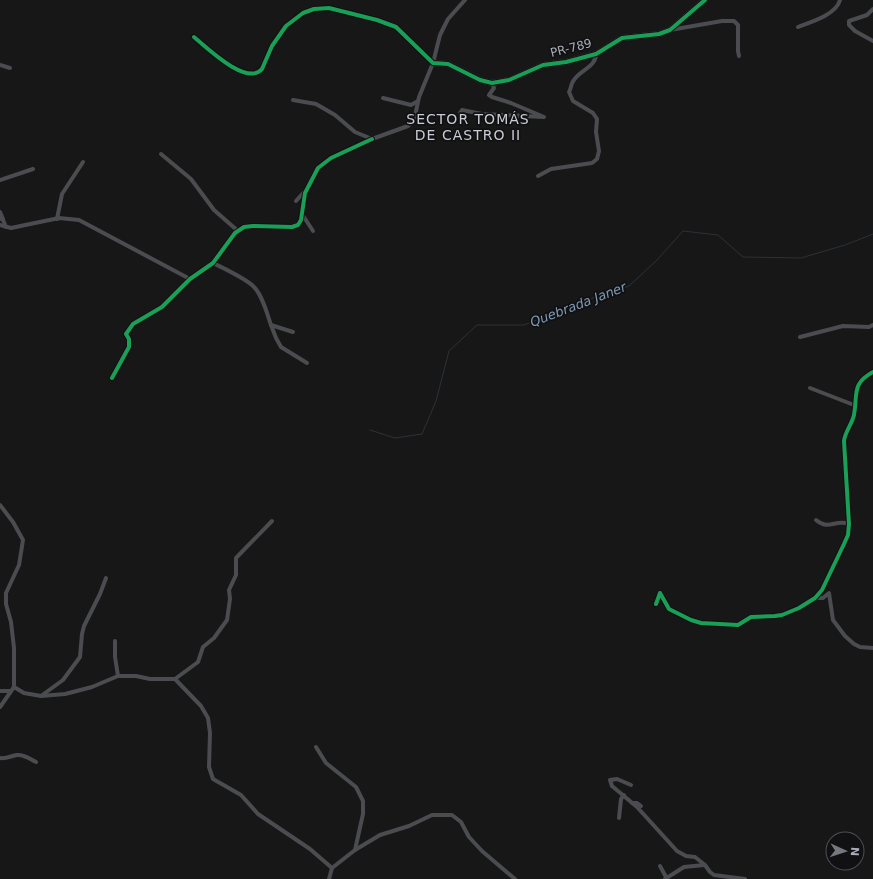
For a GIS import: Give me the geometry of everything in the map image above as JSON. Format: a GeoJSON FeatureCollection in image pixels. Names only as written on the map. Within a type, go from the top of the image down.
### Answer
{"type":"FeatureCollection","features":[{"type":"Feature","properties":{"kind":"street"},"geometry":{"type":"LineString","coordinates":[[112,378],[129,346],[129,339],[126,334],[133,324],[162,307],[190,279],[213,263],[238,232],[244,227],[292,227],[298,225],[301,220],[305,193],[318,168],[331,158],[372,139],[408,126],[414,121],[418,100],[433,63],[440,35],[448,19],[465,0]]}},
{"type":"Feature","properties":{"kind":"street","name":"PR-789"},"geometry":{"type":"LineString","coordinates":[[492,83],[509,80],[543,65],[566,62],[596,54],[622,38],[659,34],[670,30],[705,0]]}},
{"type":"Feature","properties":{"kind":"street"},"geometry":{"type":"LineString","coordinates":[[798,28],[814,22],[835,10],[840,0]]}},
{"type":"Feature","properties":{"kind":"street"},"geometry":{"type":"LineString","coordinates":[[194,37],[232,68],[246,73],[259,72],[272,46],[286,26],[303,13],[314,9],[329,8],[377,20],[396,27],[433,63],[448,64],[480,80],[492,83],[494,88],[489,94],[492,97],[511,103],[544,117],[482,114],[462,110],[460,113]]}},
{"type":"Feature","properties":{"kind":"street"},"geometry":{"type":"LineString","coordinates":[[873,9],[867,15],[849,21],[849,25],[854,31],[873,41]]}},
{"type":"Feature","properties":{"kind":"street"},"geometry":{"type":"LineString","coordinates":[[670,30],[722,20],[734,21],[738,25],[739,56]]}},
{"type":"Feature","properties":{"kind":"street"},"geometry":{"type":"LineString","coordinates":[[538,176],[551,169],[592,163],[597,159],[599,151],[596,132],[597,119],[593,113],[573,101],[569,92],[574,80],[596,59],[596,54]]}},
{"type":"Feature","properties":{"kind":"street"},"geometry":{"type":"LineString","coordinates":[[0,64],[10,68]]}},
{"type":"Feature","properties":{"kind":"street"},"geometry":{"type":"LineString","coordinates":[[383,98],[411,105],[418,100]]}},
{"type":"Feature","properties":{"kind":"street"},"geometry":{"type":"LineString","coordinates":[[293,100],[316,104],[335,115],[355,132],[372,139]]}},
{"type":"Feature","properties":{"kind":"street"},"geometry":{"type":"LineString","coordinates":[[161,154],[191,179],[214,210],[238,232]]}},
{"type":"Feature","properties":{"kind":"street"},"geometry":{"type":"LineString","coordinates":[[57,218],[62,194],[83,162]]}},
{"type":"Feature","properties":{"kind":"street"},"geometry":{"type":"LineString","coordinates":[[0,180],[33,169]]}},
{"type":"Feature","properties":{"kind":"street"},"geometry":{"type":"LineString","coordinates":[[296,201],[308,187]]}},
{"type":"Feature","properties":{"kind":"street"},"geometry":{"type":"LineString","coordinates":[[0,212],[6,227]]}},
{"type":"Feature","properties":{"kind":"street"},"geometry":{"type":"LineString","coordinates":[[302,214],[313,231]]}},
{"type":"Feature","properties":{"kind":"street"},"geometry":{"type":"LineString","coordinates":[[0,226],[11,228],[57,218],[79,220],[190,279]]}},
{"type":"Feature","properties":{"kind":"street"},"geometry":{"type":"LineString","coordinates":[[213,263],[230,271],[254,287],[263,303],[276,338],[281,347],[307,363]]}},
{"type":"Feature","properties":{"kind":"street"},"geometry":{"type":"LineString","coordinates":[[271,325],[293,332]]}},
{"type":"Feature","properties":{"kind":"street"},"geometry":{"type":"LineString","coordinates":[[800,337],[843,326],[869,327],[873,325]]}},
{"type":"Feature","properties":{"kind":"street"},"geometry":{"type":"LineString","coordinates":[[656,604],[660,593],[669,609],[691,620],[701,623],[738,625],[751,617],[782,615],[799,608],[815,598],[822,590],[848,535],[849,524],[844,441],[845,434],[854,416],[855,392],[858,384],[864,377],[873,372]]}},
{"type":"Feature","properties":{"kind":"street"},"geometry":{"type":"LineString","coordinates":[[810,388],[854,405]]}},
{"type":"Feature","properties":{"kind":"street"},"geometry":{"type":"LineString","coordinates":[[0,505],[13,522],[23,540],[19,565],[6,593],[6,604],[11,622],[14,648],[13,689],[0,707]]}},
{"type":"Feature","properties":{"kind":"street"},"geometry":{"type":"LineString","coordinates":[[816,520],[820,524],[826,526],[843,522],[849,524]]}},
{"type":"Feature","properties":{"kind":"street"},"geometry":{"type":"LineString","coordinates":[[0,691],[13,689],[24,693],[41,696],[65,694],[92,687],[118,676],[136,676],[150,679],[175,679],[198,662],[204,647],[214,638],[227,620],[230,599],[229,590],[236,575],[236,558],[272,521]]}},
{"type":"Feature","properties":{"kind":"street"},"geometry":{"type":"LineString","coordinates":[[41,696],[63,680],[80,658],[84,626],[100,594],[106,578]]}},
{"type":"Feature","properties":{"kind":"street"},"geometry":{"type":"LineString","coordinates":[[815,598],[823,598],[828,593],[833,620],[845,636],[860,647],[873,648]]}},
{"type":"Feature","properties":{"kind":"street"},"geometry":{"type":"LineString","coordinates":[[115,641],[115,656],[118,676]]}},
{"type":"Feature","properties":{"kind":"street"},"geometry":{"type":"LineString","coordinates":[[175,679],[201,706],[208,718],[210,733],[209,767],[213,779],[241,794],[258,814],[310,849],[332,868]]}},
{"type":"Feature","properties":{"kind":"street"},"geometry":{"type":"LineString","coordinates":[[316,747],[326,763],[356,787],[363,801],[363,814],[355,850]]}},
{"type":"Feature","properties":{"kind":"street"},"geometry":{"type":"LineString","coordinates":[[0,758],[9,758],[17,755],[25,756],[36,762]]}},
{"type":"Feature","properties":{"kind":"street"},"geometry":{"type":"LineString","coordinates":[[631,785],[617,779],[610,780],[612,786],[632,803],[677,851],[686,856],[695,857],[714,875],[745,879]]}},
{"type":"Feature","properties":{"kind":"street"},"geometry":{"type":"LineString","coordinates":[[619,818],[621,799],[624,796]]}},
{"type":"Feature","properties":{"kind":"street"},"geometry":{"type":"LineString","coordinates":[[632,803],[637,803],[641,806]]}},
{"type":"Feature","properties":{"kind":"street"},"geometry":{"type":"LineString","coordinates":[[329,879],[332,868],[355,850],[380,835],[409,826],[432,815],[452,815],[461,822],[469,836],[482,851],[515,879]]}},
{"type":"Feature","properties":{"kind":"street"},"geometry":{"type":"LineString","coordinates":[[660,866],[666,878],[684,867],[705,865]]}},
{"type":"Feature","properties":{"kind":"waterway","name":"Quebrada Janer"},"geometry":{"type":"LineString","coordinates":[[370,430],[395,438],[422,434],[436,401],[449,351],[477,325],[524,325],[587,300],[629,286],[656,261],[683,231],[718,235],[743,257],[801,258],[845,245],[873,234]]}},
{"type":"Feature","properties":{"kind":"cycle path"},"geometry":{"type":"LineString","coordinates":[[194,37],[227,64],[247,73],[255,73],[262,69],[272,46],[286,26],[303,13],[314,9],[329,8],[377,20],[396,27],[433,63],[448,64],[480,80],[492,83],[509,80],[543,65],[566,62],[596,54],[622,38],[659,34],[670,30],[705,0]]}},
{"type":"Feature","properties":{"kind":"cycle path"},"geometry":{"type":"LineString","coordinates":[[112,378],[129,347],[129,339],[126,334],[133,324],[162,307],[190,279],[213,263],[235,233],[244,227],[292,227],[298,225],[301,220],[305,193],[318,168],[331,158],[372,139]]}},
{"type":"Feature","properties":{"kind":"cycle path"},"geometry":{"type":"LineString","coordinates":[[656,604],[660,593],[669,609],[691,620],[701,623],[738,625],[751,617],[782,615],[799,608],[815,598],[822,590],[848,535],[849,524],[844,441],[854,415],[858,385],[866,376],[873,372]]}},
{"type":"Feature","properties":{"kind":"district","name":"SECTOR TOMÁS DE CASTRO II"},"geometry":{"type":"Point","coordinates":[468,128]}}]}
